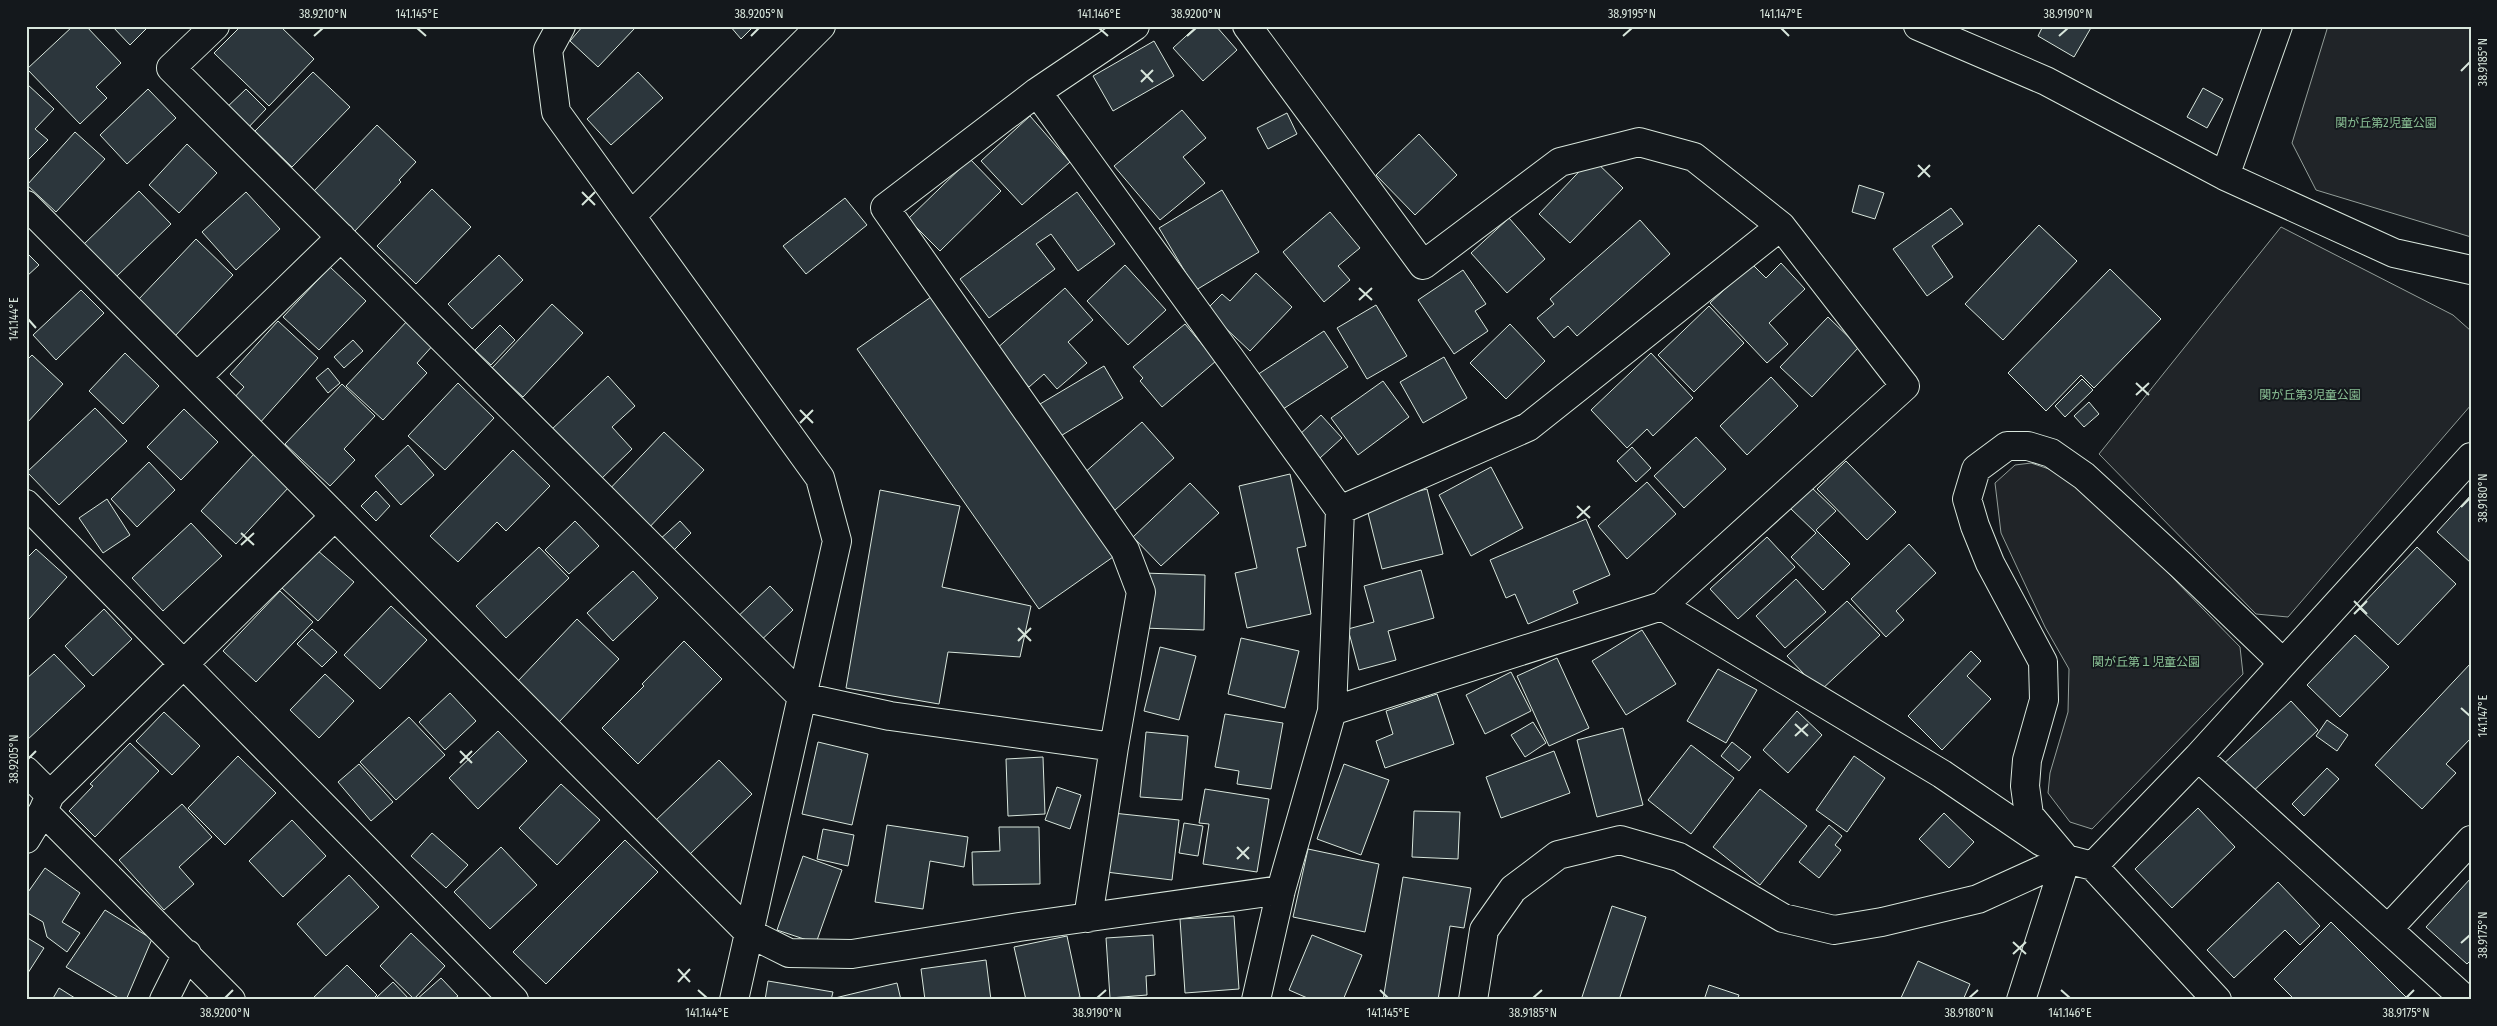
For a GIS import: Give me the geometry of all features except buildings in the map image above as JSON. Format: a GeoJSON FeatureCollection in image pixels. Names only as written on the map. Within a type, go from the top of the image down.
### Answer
{"type":"FeatureCollection","features":[{"type":"Feature","properties":{"kind":"street"},"geometry":{"type":"LineString","coordinates":[[215,26],[171,68],[802,697],[890,716],[1114,747]]}},
{"type":"Feature","properties":{"kind":"street"},"geometry":{"type":"LineString","coordinates":[[562,26],[548,50],[556,112],[820,478],[837,541],[734,1000]]}},
{"type":"Feature","properties":{"kind":"street"},"geometry":{"type":"LineString","coordinates":[[631,216],[821,26]]}},
{"type":"Feature","properties":{"kind":"street"},"geometry":{"type":"LineString","coordinates":[[1088,918],[1114,747],[1141,592],[1125,550],[885,208],[1037,92],[1135,26]]}},
{"type":"Feature","properties":{"kind":"street"},"geometry":{"type":"LineString","coordinates":[[1247,26],[1423,265],[1560,162],[1639,142],[1694,157],[1781,226],[1905,386],[1662,606],[1332,711]]}},
{"type":"Feature","properties":{"kind":"street"},"geometry":{"type":"LineString","coordinates":[[1918,26],[2046,81],[2225,176],[2394,253],[2471,270]]}},
{"type":"Feature","properties":{"kind":"street"},"geometry":{"type":"LineString","coordinates":[[2225,176],[2278,26]]}},
{"type":"Feature","properties":{"kind":"street"},"geometry":{"type":"LineString","coordinates":[[1037,92],[1340,510],[1332,711],[1281,890],[1256,1000]]}},
{"type":"Feature","properties":{"kind":"street"},"geometry":{"type":"LineString","coordinates":[[26,205],[749,933],[789,953],[852,954],[1281,890]]}},
{"type":"Feature","properties":{"kind":"street"},"geometry":{"type":"LineString","coordinates":[[1340,510],[1528,427],[1781,226]]}},
{"type":"Feature","properties":{"kind":"street"},"geometry":{"type":"LineString","coordinates":[[197,377],[341,236]]}},
{"type":"Feature","properties":{"kind":"street"},"geometry":{"type":"LineString","coordinates":[[2066,858],[2028,814],[2025,786],[2027,760],[2044,700],[2043,662],[1990,563],[1975,526],[1967,499],[1976,469],[2007,446],[2028,446],[2051,453],[2091,482],[2283,663]]}},
{"type":"Feature","properties":{"kind":"street"},"geometry":{"type":"LineString","coordinates":[[2093,866],[2198,757],[2471,457]]}},
{"type":"Feature","properties":{"kind":"street"},"geometry":{"type":"LineString","coordinates":[[26,504],[514,1000]]}},
{"type":"Feature","properties":{"kind":"street"},"geometry":{"type":"LineString","coordinates":[[26,839],[41,800],[335,516]]}},
{"type":"Feature","properties":{"kind":"street"},"geometry":{"type":"LineString","coordinates":[[1662,606],[1942,774],[2066,858],[2093,866],[2218,1000]]}},
{"type":"Feature","properties":{"kind":"street"},"geometry":{"type":"LineString","coordinates":[[2198,757],[2466,1000]]}},
{"type":"Feature","properties":{"kind":"street"},"geometry":{"type":"LineString","coordinates":[[26,771],[41,800],[231,1000]]}},
{"type":"Feature","properties":{"kind":"street"},"geometry":{"type":"LineString","coordinates":[[1472,1000],[1484,930],[1513,889],[1558,855],[1620,840],[1679,857],[1783,918],[1834,930],[1882,922],[1978,899],[2066,858]]}},
{"type":"Feature","properties":{"kind":"street"},"geometry":{"type":"LineString","coordinates":[[2388,929],[2471,840]]}},
{"type":"Feature","properties":{"kind":"street"},"geometry":{"type":"LineString","coordinates":[[2021,1000],[2066,858]]}},
{"type":"Feature","properties":{"kind":"street"},"geometry":{"type":"LineString","coordinates":[[164,1000],[187,954]]}},
{"type":"Feature","properties":{"kind":"green space","name":"関が丘第2児童公園"},"geometry":{"type":"Polygon","coordinates":[[[2328,26],[2471,26],[2471,237],[2316,190],[2292,143],[2328,26]]]}},
{"type":"Feature","properties":{"kind":"green space","name":"関が丘第3児童公園"},"geometry":{"type":"Polygon","coordinates":[[[2281,227],[2453,315],[2471,331],[2471,405],[2288,617],[2256,614],[2099,454],[2281,227]]]}},
{"type":"Feature","properties":{"kind":"green space","name":"関が丘第１児童公園"},"geometry":{"type":"Polygon","coordinates":[[[2031,463],[2055,471],[2103,506],[2240,647],[2243,674],[2092,829],[2070,822],[2048,793],[2050,773],[2068,712],[2069,669],[2045,627],[2001,533],[1995,483],[2015,465],[2031,463]]]}}]}
